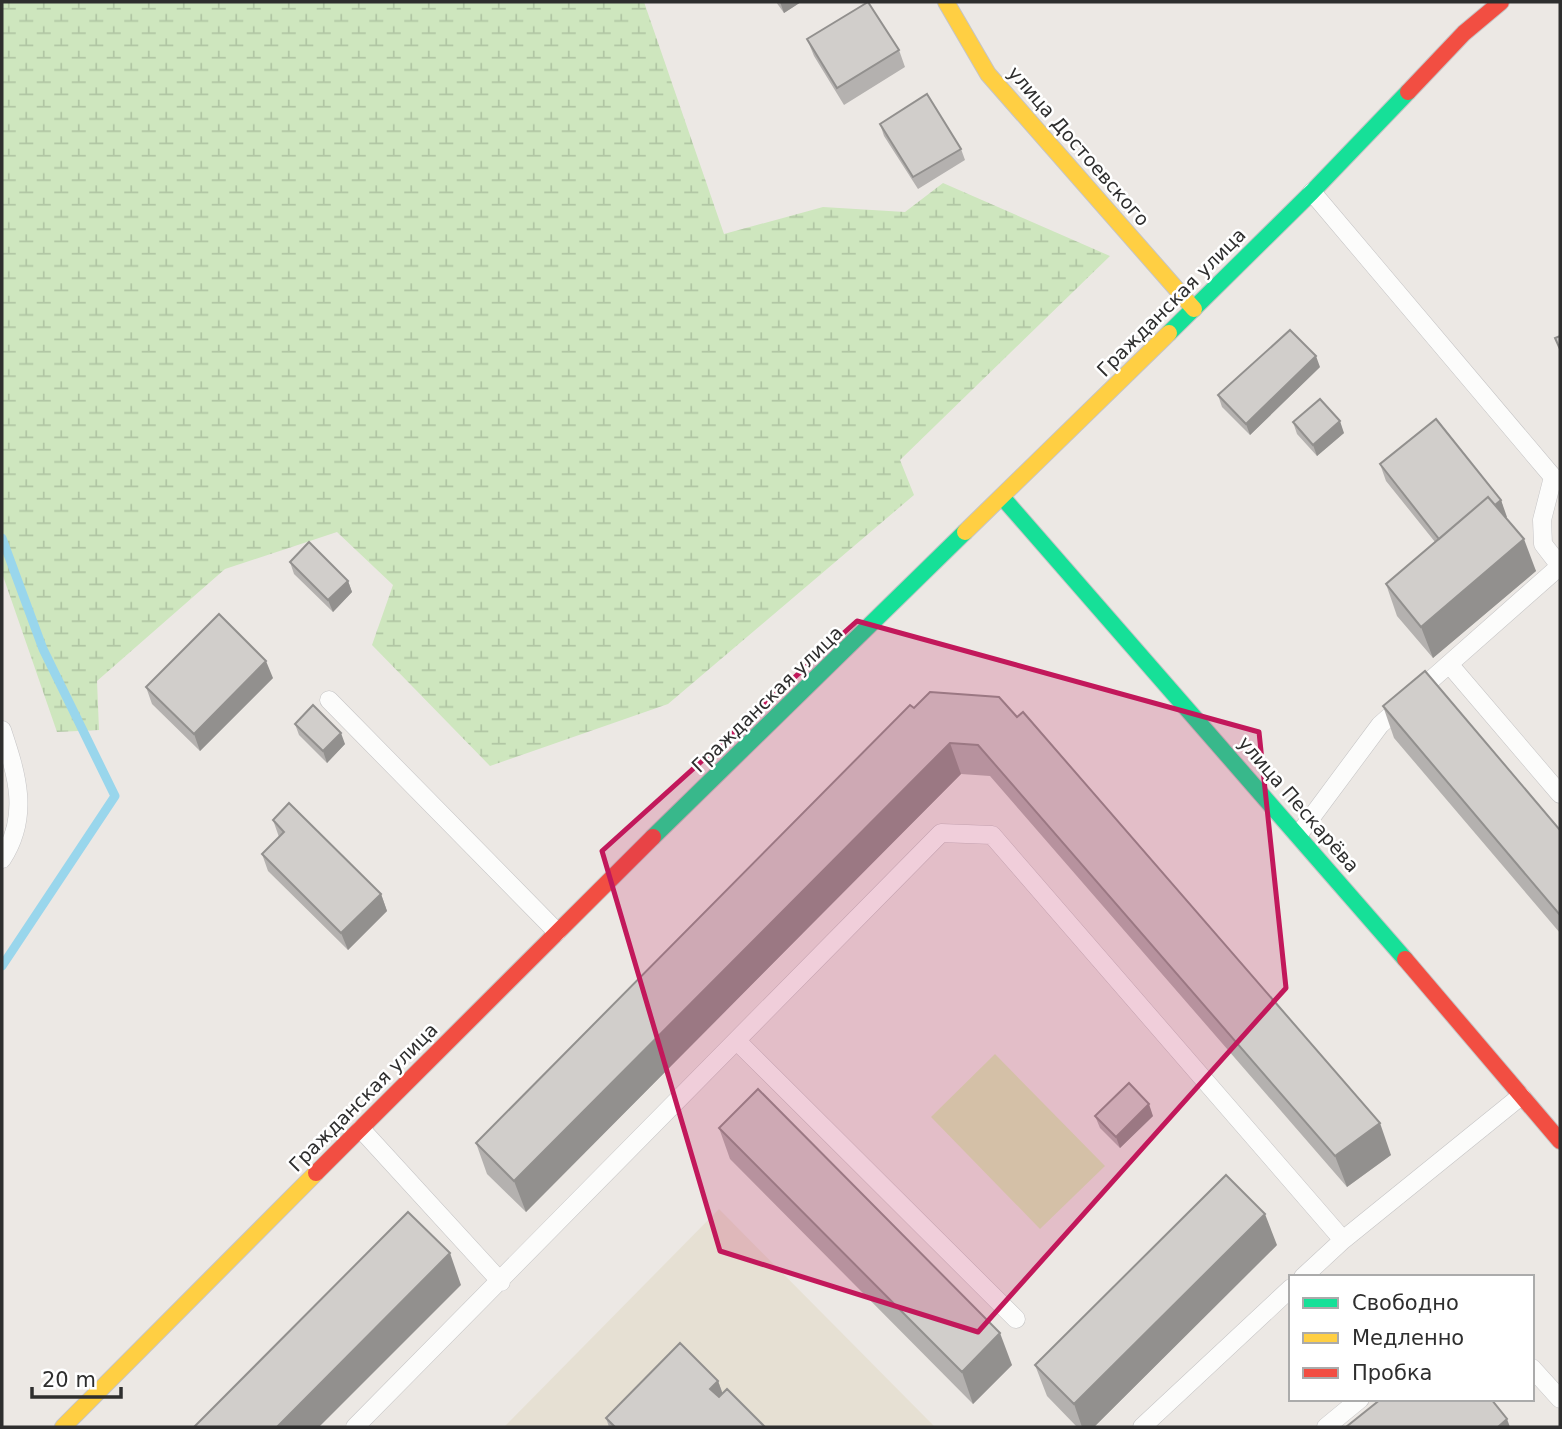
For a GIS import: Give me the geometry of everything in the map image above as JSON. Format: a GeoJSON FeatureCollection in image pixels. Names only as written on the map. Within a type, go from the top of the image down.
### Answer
{"type":"FeatureCollection","features":[{"type":"Feature","properties":{"kind":"main road","name":"улица Достоевского"},"geometry":{"type":"LineString","coordinates":[[946,2],[988,74],[1194,309]]}},
{"type":"Feature","properties":{"kind":"main road","name":"Гражданская улица"},"geometry":{"type":"LineString","coordinates":[[63,1427],[557,932],[1003,498],[1312,192],[1449,47],[1501,2]]}},
{"type":"Feature","properties":{"kind":"main road","name":"улица Пескарёва"},"geometry":{"type":"LineString","coordinates":[[1003,498],[1299,834],[1521,1096],[1558,1132]]}},
{"type":"Feature","properties":{"kind":"lane"},"geometry":{"type":"LineString","coordinates":[[1299,834],[1380,725],[1560,566],[1544,544],[1542,520],[1553,477],[1312,192]]}},
{"type":"Feature","properties":{"kind":"lane"},"geometry":{"type":"LineString","coordinates":[[1449,664],[1560,794]]}},
{"type":"Feature","properties":{"kind":"lane"},"geometry":{"type":"LineString","coordinates":[[329,700],[557,932]]}},
{"type":"Feature","properties":{"kind":"lane"},"geometry":{"type":"LineString","coordinates":[[2,730],[18,779],[16,838],[2,859]]}},
{"type":"Feature","properties":{"kind":"lane"},"geometry":{"type":"LineString","coordinates":[[355,1427],[501,1282],[940,833],[992,835],[1343,1240]]}},
{"type":"Feature","properties":{"kind":"lane"},"geometry":{"type":"LineString","coordinates":[[737,1041],[1016,1319]]}},
{"type":"Feature","properties":{"kind":"lane"},"geometry":{"type":"LineString","coordinates":[[1323,1270],[1343,1240],[1521,1096]]}},
{"type":"Feature","properties":{"kind":"lane"},"geometry":{"type":"LineString","coordinates":[[361,1129],[501,1282]]}},
{"type":"Feature","properties":{"kind":"lane"},"geometry":{"type":"LineString","coordinates":[[1142,1427],[1289,1290]]}},
{"type":"Feature","properties":{"kind":"lane"},"geometry":{"type":"LineString","coordinates":[[1534,1370],[1560,1399]]}},
{"type":"Feature","properties":{"kind":"lane"},"geometry":{"type":"LineString","coordinates":[[1326,1427],[1358,1401]]}},
{"type":"Feature","properties":{"kind":"highlighted area"},"geometry":{"type":"Polygon","coordinates":[[[857,621],[1259,732],[1286,988],[978,1332],[720,1251],[602,851],[857,621]]]}},
{"type":"Feature","properties":{"kind":"shaded area"},"geometry":{"type":"Polygon","coordinates":[[[719,1209],[935,1427],[504,1427],[719,1209]]]}},
{"type":"Feature","properties":{"kind":"green space"},"geometry":{"type":"Polygon","coordinates":[[[2,2],[644,2],[724,234],[823,207],[905,212],[943,183],[1110,256],[900,460],[914,495],[668,704],[490,766],[372,645],[393,585],[337,532],[225,569],[97,681],[99,730],[57,732],[2,573],[2,2]]]}},
{"type":"Feature","properties":{"kind":"green space"},"geometry":{"type":"Polygon","coordinates":[[[995,1054],[1105,1166],[1040,1229],[931,1117],[995,1054]]]}},
{"type":"Feature","properties":{"kind":"building"},"geometry":{"type":"Polygon","coordinates":[[[868,2],[899,50],[837,88],[807,39],[868,2]]]}},
{"type":"Feature","properties":{"kind":"building"},"geometry":{"type":"Polygon","coordinates":[[[927,94],[961,149],[913,177],[880,124],[927,94]]]}},
{"type":"Feature","properties":{"kind":"building"},"geometry":{"type":"Polygon","coordinates":[[[1290,330],[1316,356],[1246,424],[1218,395],[1290,330]]]}},
{"type":"Feature","properties":{"kind":"building"},"geometry":{"type":"Polygon","coordinates":[[[1560,336],[1560,349],[1555,338],[1560,336]]]}},
{"type":"Feature","properties":{"kind":"building"},"geometry":{"type":"Polygon","coordinates":[[[1320,399],[1340,421],[1313,445],[1293,422],[1320,399]]]}},
{"type":"Feature","properties":{"kind":"building"},"geometry":{"type":"Polygon","coordinates":[[[1436,419],[1501,500],[1495,505],[1488,497],[1439,539],[1380,464],[1436,419]]]}},
{"type":"Feature","properties":{"kind":"building"},"geometry":{"type":"Polygon","coordinates":[[[1488,497],[1524,539],[1421,627],[1386,584],[1488,497]]]}},
{"type":"Feature","properties":{"kind":"building"},"geometry":{"type":"Polygon","coordinates":[[[309,542],[348,581],[328,600],[290,562],[309,542]]]}},
{"type":"Feature","properties":{"kind":"building"},"geometry":{"type":"Polygon","coordinates":[[[219,614],[266,661],[194,734],[146,687],[219,614]]]}},
{"type":"Feature","properties":{"kind":"building"},"geometry":{"type":"Polygon","coordinates":[[[1425,671],[1560,830],[1560,915],[1383,706],[1425,671]]]}},
{"type":"Feature","properties":{"kind":"building"},"geometry":{"type":"Polygon","coordinates":[[[930,692],[999,697],[1017,717],[1023,712],[1380,1123],[1335,1156],[978,745],[950,743],[514,1181],[476,1143],[910,705],[914,708],[930,692]]]}},
{"type":"Feature","properties":{"kind":"building"},"geometry":{"type":"Polygon","coordinates":[[[313,705],[341,733],[323,751],[295,724],[313,705]]]}},
{"type":"Feature","properties":{"kind":"building"},"geometry":{"type":"Polygon","coordinates":[[[289,803],[381,894],[341,933],[262,854],[284,832],[273,820],[289,803]]]}},
{"type":"Feature","properties":{"kind":"building"},"geometry":{"type":"Polygon","coordinates":[[[1129,1083],[1149,1104],[1116,1137],[1095,1116],[1129,1083]]]}},
{"type":"Feature","properties":{"kind":"building"},"geometry":{"type":"Polygon","coordinates":[[[758,1089],[1000,1333],[962,1372],[719,1128],[758,1089]]]}},
{"type":"Feature","properties":{"kind":"building"},"geometry":{"type":"Polygon","coordinates":[[[1226,1175],[1265,1214],[1074,1404],[1035,1365],[1226,1175]]]}},
{"type":"Feature","properties":{"kind":"building"},"geometry":{"type":"Polygon","coordinates":[[[408,1212],[450,1253],[277,1427],[194,1427],[408,1212]]]}},
{"type":"Feature","properties":{"kind":"building"},"geometry":{"type":"Polygon","coordinates":[[[680,1343],[718,1381],[710,1389],[719,1397],[727,1389],[765,1427],[615,1427],[606,1418],[680,1343]]]}},
{"type":"Feature","properties":{"kind":"building"},"geometry":{"type":"Polygon","coordinates":[[[1378,1401],[1493,1401],[1507,1419],[1498,1427],[1346,1427],[1378,1401]]]}},
{"type":"Feature","properties":{"kind":"waterway"},"geometry":{"type":"LineString","coordinates":[[2,538],[43,649],[115,796],[2,966]]}},
{"type":"Feature","properties":{"kind":"traffic: fast"},"geometry":{"type":"LineString","coordinates":[[1169,333],[1312,192],[1408,92]]}},
{"type":"Feature","properties":{"kind":"traffic: fast"},"geometry":{"type":"LineString","coordinates":[[1003,498],[1405,959]]}},
{"type":"Feature","properties":{"kind":"traffic: fast"},"geometry":{"type":"LineString","coordinates":[[653,837],[965,532]]}},
{"type":"Feature","properties":{"kind":"traffic: slow"},"geometry":{"type":"LineString","coordinates":[[946,2],[988,74],[1194,309]]}},
{"type":"Feature","properties":{"kind":"traffic: slow"},"geometry":{"type":"LineString","coordinates":[[965,532],[1169,333]]}},
{"type":"Feature","properties":{"kind":"traffic: slow"},"geometry":{"type":"LineString","coordinates":[[63,1427],[316,1173]]}},
{"type":"Feature","properties":{"kind":"traffic: jam"},"geometry":{"type":"LineString","coordinates":[[1408,92],[1464,33],[1501,2]]}},
{"type":"Feature","properties":{"kind":"traffic: jam"},"geometry":{"type":"LineString","coordinates":[[316,1173],[653,837]]}},
{"type":"Feature","properties":{"kind":"traffic: jam"},"geometry":{"type":"LineString","coordinates":[[1405,959],[1560,1141]]}}]}
